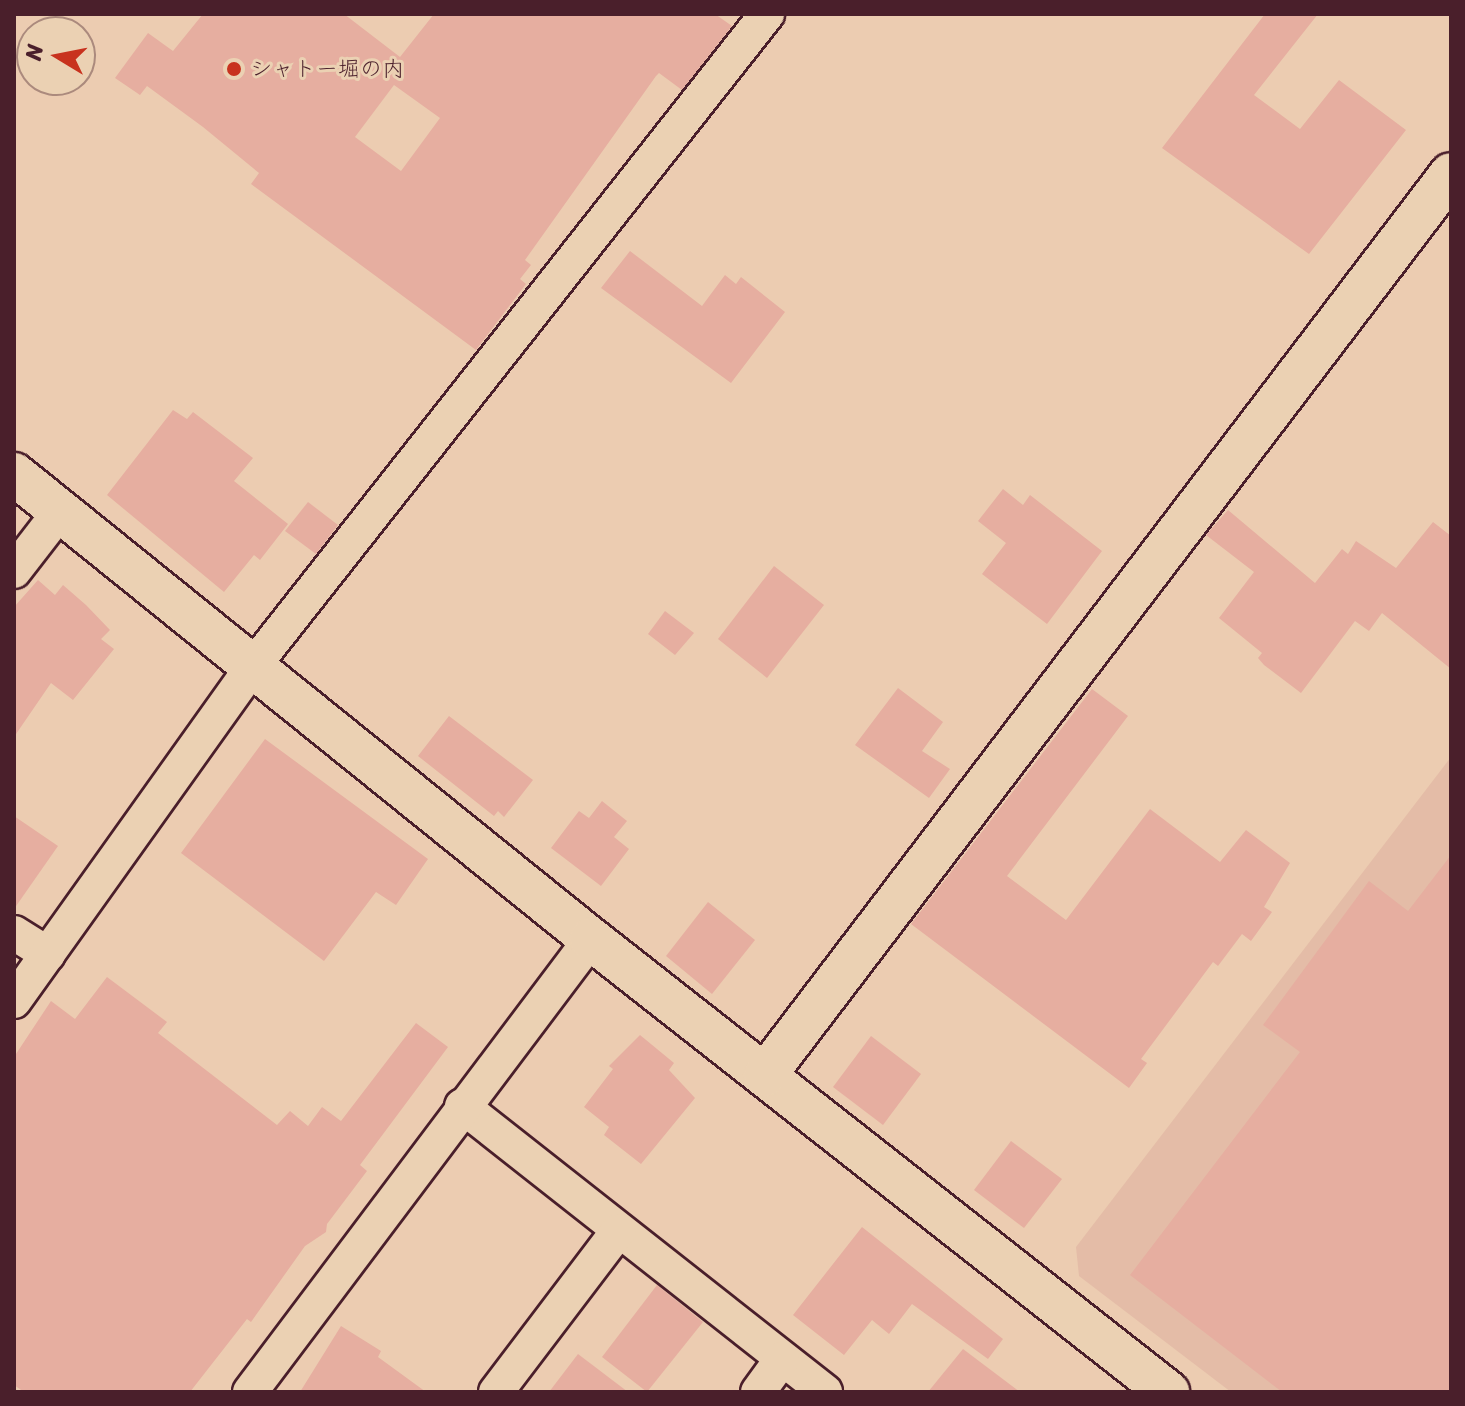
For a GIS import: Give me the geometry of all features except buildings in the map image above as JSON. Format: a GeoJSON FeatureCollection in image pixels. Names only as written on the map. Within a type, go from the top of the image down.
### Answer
{"type":"FeatureCollection","features":[{"type":"Feature","properties":{"kind":"street"},"geometry":{"type":"LineString","coordinates":[[14,1001],[254,665],[767,14]]}},
{"type":"Feature","properties":{"kind":"street"},"geometry":{"type":"LineString","coordinates":[[765,1075],[1451,174]]}},
{"type":"Feature","properties":{"kind":"street"},"geometry":{"type":"LineString","coordinates":[[14,474],[62,509],[591,939],[1168,1392]]}},
{"type":"Feature","properties":{"kind":"street"},"geometry":{"type":"LineString","coordinates":[[14,571],[62,509]]}},
{"type":"Feature","properties":{"kind":"street"},"geometry":{"type":"LineString","coordinates":[[14,933],[48,954]]}},
{"type":"Feature","properties":{"kind":"street"},"geometry":{"type":"LineString","coordinates":[[250,1392],[462,1106],[591,939]]}},
{"type":"Feature","properties":{"kind":"street"},"geometry":{"type":"LineString","coordinates":[[462,1106],[825,1392]]}},
{"type":"Feature","properties":{"kind":"street"},"geometry":{"type":"LineString","coordinates":[[496,1392],[618,1231]]}},
{"type":"Feature","properties":{"kind":"street"},"geometry":{"type":"LineString","coordinates":[[758,1392],[782,1359]]}},
{"type":"Feature","properties":{"kind":"shaded area"},"geometry":{"type":"Polygon","coordinates":[[[1451,757],[1451,1392],[1231,1392],[1079,1276],[1076,1247],[1451,757]]]}},
{"type":"Feature","properties":{"kind":"place","name":"シャトー堀の内"},"geometry":{"type":"Point","coordinates":[234,69]}}]}
